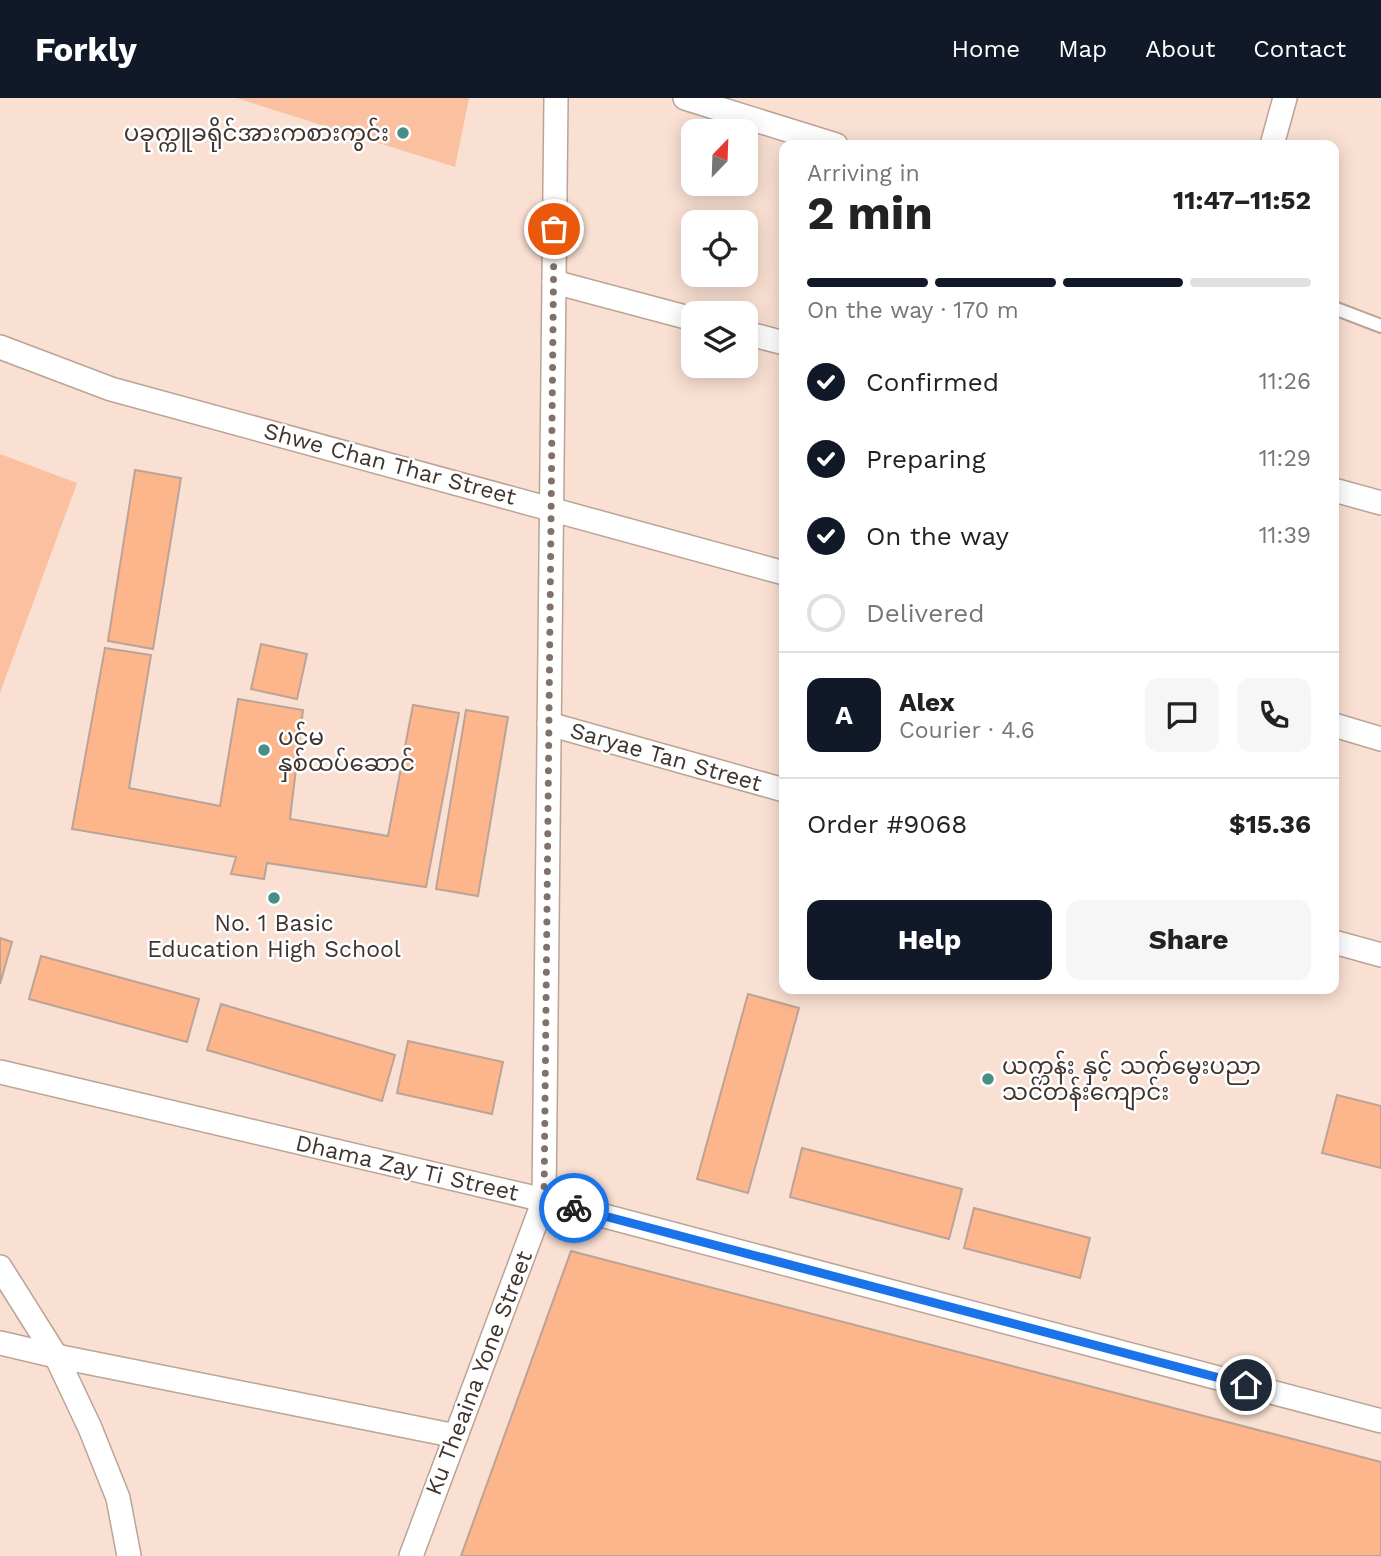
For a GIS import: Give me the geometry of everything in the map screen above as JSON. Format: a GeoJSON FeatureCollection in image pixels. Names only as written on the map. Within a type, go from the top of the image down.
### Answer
{"type":"FeatureCollection","features":[{"type":"Feature","properties":{"kind":"street","name":"Ku Theaina Yone Street"},"geometry":{"type":"LineString","coordinates":[[411,1556],[544,1200],[556,98]]}},
{"type":"Feature","properties":{"kind":"street"},"geometry":{"type":"LineString","coordinates":[[685,98],[820,140]]}},
{"type":"Feature","properties":{"kind":"street"},"geometry":{"type":"LineString","coordinates":[[1273,140],[1285,98]]}},
{"type":"Feature","properties":{"kind":"street"},"geometry":{"type":"LineString","coordinates":[[554,282],[681,316]]}},
{"type":"Feature","properties":{"kind":"street"},"geometry":{"type":"LineString","coordinates":[[758,336],[779,342]]}},
{"type":"Feature","properties":{"kind":"street","name":"Shwe Chan Thar Street"},"geometry":{"type":"LineString","coordinates":[[0,347],[111,389],[779,572]]}},
{"type":"Feature","properties":{"kind":"street"},"geometry":{"type":"LineString","coordinates":[[1339,491],[1381,503]]}},
{"type":"Feature","properties":{"kind":"street","name":"Saryae Tan Street"},"geometry":{"type":"LineString","coordinates":[[549,724],[779,789]]}},
{"type":"Feature","properties":{"kind":"street"},"geometry":{"type":"LineString","coordinates":[[1339,726],[1381,738]]}},
{"type":"Feature","properties":{"kind":"street"},"geometry":{"type":"LineString","coordinates":[[1339,943],[1381,955]]}},
{"type":"Feature","properties":{"kind":"street","name":"Dhama Zay Ti Street"},"geometry":{"type":"LineString","coordinates":[[0,1072],[544,1200],[1381,1421]]}},
{"type":"Feature","properties":{"kind":"street"},"geometry":{"type":"LineString","coordinates":[[0,1267],[56,1356],[90,1428],[118,1498],[130,1556]]}},
{"type":"Feature","properties":{"kind":"street"},"geometry":{"type":"LineString","coordinates":[[0,1343],[456,1436]]}},
{"type":"Feature","properties":{"kind":"lane"},"geometry":{"type":"LineString","coordinates":[[1339,310],[1381,326]]}},
{"type":"Feature","properties":{"kind":"shaded area","name":"ပခုက္ကူခရိုင်အားကစားကွင်း"},"geometry":{"type":"Polygon","coordinates":[[[236,98],[469,98],[455,167],[236,98]]]}},
{"type":"Feature","properties":{"kind":"shaded area"},"geometry":{"type":"Polygon","coordinates":[[[0,454],[77,483],[0,693],[0,454]]]}},
{"type":"Feature","properties":{"kind":"building"},"geometry":{"type":"Polygon","coordinates":[[[135,470],[181,478],[153,649],[108,641],[135,470]]]}},
{"type":"Feature","properties":{"kind":"building"},"geometry":{"type":"Polygon","coordinates":[[[261,644],[307,654],[297,699],[251,689],[261,644]]]}},
{"type":"Feature","properties":{"kind":"building","name":"ပင်မ နှစ်ထပ်ဆောင်"},"geometry":{"type":"Polygon","coordinates":[[[105,648],[151,655],[129,788],[220,806],[238,699],[303,710],[290,819],[388,836],[413,705],[459,713],[426,887],[267,863],[264,879],[231,874],[236,857],[72,829],[105,648]]]}},
{"type":"Feature","properties":{"kind":"building"},"geometry":{"type":"Polygon","coordinates":[[[466,710],[508,717],[478,896],[436,889],[466,710]]]}},
{"type":"Feature","properties":{"kind":"building"},"geometry":{"type":"Polygon","coordinates":[[[0,938],[12,942],[0,984],[0,938]]]}},
{"type":"Feature","properties":{"kind":"building"},"geometry":{"type":"Polygon","coordinates":[[[41,956],[199,999],[187,1042],[29,999],[41,956]]]}},
{"type":"Feature","properties":{"kind":"building"},"geometry":{"type":"Polygon","coordinates":[[[748,994],[799,1008],[748,1193],[697,1179],[748,994]]]}},
{"type":"Feature","properties":{"kind":"building"},"geometry":{"type":"Polygon","coordinates":[[[221,1004],[395,1055],[382,1101],[207,1050],[221,1004]]]}},
{"type":"Feature","properties":{"kind":"building"},"geometry":{"type":"Polygon","coordinates":[[[408,1041],[503,1062],[492,1114],[397,1093],[408,1041]]]}},
{"type":"Feature","properties":{"kind":"building"},"geometry":{"type":"Polygon","coordinates":[[[1337,1095],[1381,1106],[1381,1168],[1322,1153],[1337,1095]]]}},
{"type":"Feature","properties":{"kind":"building"},"geometry":{"type":"Polygon","coordinates":[[[802,1148],[962,1189],[949,1239],[790,1197],[802,1148]]]}},
{"type":"Feature","properties":{"kind":"building"},"geometry":{"type":"Polygon","coordinates":[[[974,1208],[1090,1238],[1080,1278],[964,1248],[974,1208]]]}},
{"type":"Feature","properties":{"kind":"building"},"geometry":{"type":"Polygon","coordinates":[[[571,1251],[1381,1462],[1381,1556],[461,1556],[571,1251]]]}},
{"type":"Feature","properties":{"kind":"way so far"},"geometry":{"type":"LineString","coordinates":[[554,229],[544,1200],[574,1208]]}},
{"type":"Feature","properties":{"kind":"place","name":"ပခုက္ကူခရိုင်အားကစားကွင်း"},"geometry":{"type":"Point","coordinates":[403,133]}},
{"type":"Feature","properties":{"kind":"place","name":"ပင်မ နှစ်ထပ်ဆောင်"},"geometry":{"type":"Point","coordinates":[264,750]}},
{"type":"Feature","properties":{"kind":"place","name":"No. 1 Basic Education High School"},"geometry":{"type":"Point","coordinates":[274,898]}},
{"type":"Feature","properties":{"kind":"place","name":"ယက္ကန်း နှင့် သက်မွေးပညာ သင်တန်းကျောင်း"},"geometry":{"type":"Point","coordinates":[988,1079]}},
{"type":"Feature","properties":{"kind":"route"},"geometry":{"type":"LineString","coordinates":[[574,1208],[1246,1385]]}}]}
